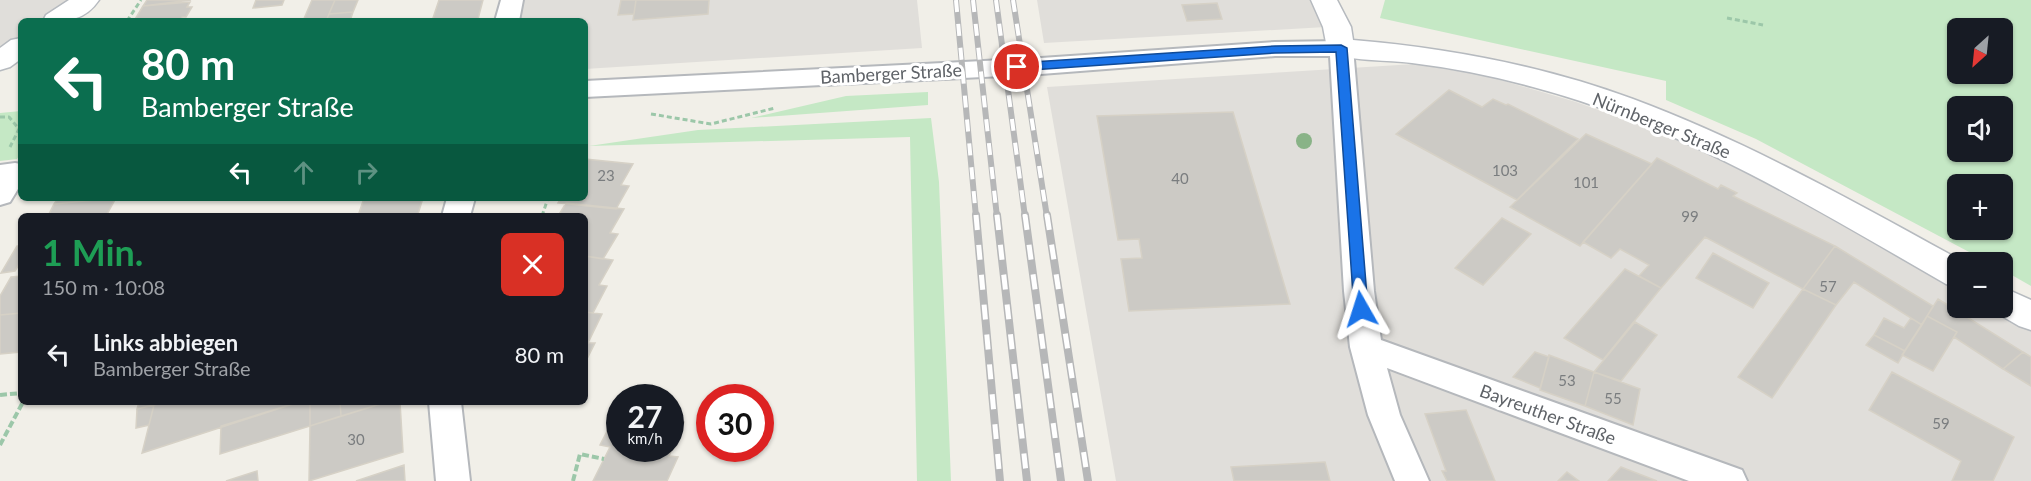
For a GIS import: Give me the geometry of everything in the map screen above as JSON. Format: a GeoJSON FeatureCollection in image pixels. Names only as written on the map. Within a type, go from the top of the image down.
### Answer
{"type":"FeatureCollection","features":[{"type":"Feature","properties":{"kind":"street"},"geometry":{"type":"LineString","coordinates":[[60,18],[86,0]]}},
{"type":"Feature","properties":{"kind":"street"},"geometry":{"type":"LineString","coordinates":[[508,18],[512,0]]}},
{"type":"Feature","properties":{"kind":"street"},"geometry":{"type":"LineString","coordinates":[[1324,0],[1337,27],[1341,48],[1359,291],[1366,347],[1384,416],[1412,481]]}},
{"type":"Feature","properties":{"kind":"street"},"geometry":{"type":"LineString","coordinates":[[0,61],[18,48]]}},
{"type":"Feature","properties":{"kind":"street","name":"Bamberger Straße"},"geometry":{"type":"LineString","coordinates":[[588,89],[1041,66],[1275,49],[1341,48]]}},
{"type":"Feature","properties":{"kind":"street","name":"Nürnberger Straße"},"geometry":{"type":"LineString","coordinates":[[1341,48],[1447,59],[1568,87],[1624,106],[1659,119],[1750,162],[1947,269]]}},
{"type":"Feature","properties":{"kind":"street"},"geometry":{"type":"LineString","coordinates":[[0,195],[15,172],[4,162]]}},
{"type":"Feature","properties":{"kind":"street"},"geometry":{"type":"LineString","coordinates":[[2013,306],[2031,316]]}},
{"type":"Feature","properties":{"kind":"street","name":"Bayreuther Straße"},"geometry":{"type":"LineString","coordinates":[[1366,347],[1730,481]]}},
{"type":"Feature","properties":{"kind":"street"},"geometry":{"type":"LineString","coordinates":[[446,405],[453,481]]}},
{"type":"Feature","properties":{"kind":"path"},"geometry":{"type":"LineString","coordinates":[[129,18],[141,0]]}},
{"type":"Feature","properties":{"kind":"path"},"geometry":{"type":"LineString","coordinates":[[1727,18],[1763,25]]}},
{"type":"Feature","properties":{"kind":"path"},"geometry":{"type":"LineString","coordinates":[[641,112],[711,124],[744,115]]}},
{"type":"Feature","properties":{"kind":"path"},"geometry":{"type":"LineString","coordinates":[[0,117],[9,117],[18,128]]}},
{"type":"Feature","properties":{"kind":"path"},"geometry":{"type":"LineString","coordinates":[[4,162],[18,131]]}},
{"type":"Feature","properties":{"kind":"path"},"geometry":{"type":"LineString","coordinates":[[0,395],[18,393]]}},
{"type":"Feature","properties":{"kind":"path"},"geometry":{"type":"LineString","coordinates":[[0,445],[21,405]]}},
{"type":"Feature","properties":{"kind":"path"},"geometry":{"type":"LineString","coordinates":[[573,481],[580,454],[604,459]]}},
{"type":"Feature","properties":{"kind":"shaded area"},"geometry":{"type":"Polygon","coordinates":[[[0,0],[73,0],[47,18],[18,18],[18,39],[0,51],[0,0]]]}},
{"type":"Feature","properties":{"kind":"shaded area"},"geometry":{"type":"Polygon","coordinates":[[[524,0],[917,0],[922,48],[588,69],[588,18],[520,18],[524,0]]]}},
{"type":"Feature","properties":{"kind":"shaded area"},"geometry":{"type":"Polygon","coordinates":[[[1037,0],[1313,0],[1326,27],[1044,43],[1037,0]]]}},
{"type":"Feature","properties":{"kind":"shaded area"},"geometry":{"type":"Polygon","coordinates":[[[1415,64],[1487,76],[1576,102],[1702,147],[1947,280],[1947,318],[2013,316],[2031,326],[2031,481],[1116,481],[1047,87],[1415,64]]]}},
{"type":"Feature","properties":{"kind":"green space"},"geometry":{"type":"Polygon","coordinates":[[[1385,0],[2031,0],[2031,286],[2013,276],[2013,252],[1969,252],[1756,139],[1666,100],[1666,81],[1380,18],[1385,0]]]}},
{"type":"Feature","properties":{"kind":"green space"},"geometry":{"type":"Polygon","coordinates":[[[928,92],[928,105],[751,118],[846,96],[928,92]]]}},
{"type":"Feature","properties":{"kind":"green space"},"geometry":{"type":"Polygon","coordinates":[[[18,111],[17,159],[0,161],[0,113],[18,111]]]}},
{"type":"Feature","properties":{"kind":"green space"},"geometry":{"type":"Polygon","coordinates":[[[931,118],[939,182],[951,481],[917,481],[910,137],[589,146],[698,130],[931,118]]]}},
{"type":"Feature","properties":{"kind":"building"},"geometry":{"type":"Polygon","coordinates":[[[147,0],[191,0],[143,6],[147,0]]]}},
{"type":"Feature","properties":{"kind":"building"},"geometry":{"type":"Polygon","coordinates":[[[256,0],[284,0],[282,5],[253,8],[256,0]]]}},
{"type":"Feature","properties":{"kind":"building"},"geometry":{"type":"Polygon","coordinates":[[[312,0],[335,0],[327,18],[304,18],[312,0]]]}},
{"type":"Feature","properties":{"kind":"building"},"geometry":{"type":"Polygon","coordinates":[[[335,0],[358,0],[353,12],[329,14],[335,0]]]}},
{"type":"Feature","properties":{"kind":"building"},"geometry":{"type":"Polygon","coordinates":[[[439,0],[483,0],[478,18],[433,18],[439,0]]]}},
{"type":"Feature","properties":{"kind":"building"},"geometry":{"type":"Polygon","coordinates":[[[621,0],[636,0],[634,14],[618,15],[621,0]]]}},
{"type":"Feature","properties":{"kind":"building"},"geometry":{"type":"Polygon","coordinates":[[[636,0],[709,0],[708,14],[633,20],[636,0]]]}},
{"type":"Feature","properties":{"kind":"building"},"geometry":{"type":"Polygon","coordinates":[[[190,2],[187,7],[192,7],[186,17],[182,18],[136,18],[143,6],[190,2]]]}},
{"type":"Feature","properties":{"kind":"building"},"geometry":{"type":"Polygon","coordinates":[[[1217,3],[1222,19],[1187,21],[1182,5],[1217,3]]]}},
{"type":"Feature","properties":{"kind":"building"},"geometry":{"type":"Polygon","coordinates":[[[353,12],[351,18],[327,18],[329,14],[353,12]]]}},
{"type":"Feature","properties":{"kind":"building"},"geometry":{"type":"Polygon","coordinates":[[[1449,90],[1482,107],[1493,99],[1508,104],[1578,139],[1517,200],[1396,134],[1449,90]]]}},
{"type":"Feature","properties":{"kind":"building"},"geometry":{"type":"Polygon","coordinates":[[[1233,112],[1290,304],[1129,311],[1121,259],[1142,258],[1139,239],[1118,240],[1097,116],[1233,112]]]}},
{"type":"Feature","properties":{"kind":"building"},"geometry":{"type":"Polygon","coordinates":[[[1586,134],[1652,164],[1580,246],[1510,207],[1586,134]]]}},
{"type":"Feature","properties":{"kind":"building"},"geometry":{"type":"Polygon","coordinates":[[[1657,158],[1718,189],[1721,185],[1737,193],[1733,196],[1835,246],[1803,289],[1705,237],[1661,288],[1639,276],[1649,265],[1620,249],[1611,258],[1583,242],[1657,158]]]}},
{"type":"Feature","properties":{"kind":"building"},"geometry":{"type":"Polygon","coordinates":[[[588,159],[633,164],[621,185],[629,186],[616,209],[558,203],[559,201],[588,201],[588,159]]]}},
{"type":"Feature","properties":{"kind":"building"},"geometry":{"type":"Polygon","coordinates":[[[56,201],[84,201],[54,204],[56,201]]]}},
{"type":"Feature","properties":{"kind":"building"},"geometry":{"type":"Polygon","coordinates":[[[114,201],[108,213],[50,213],[54,204],[114,201]]]}},
{"type":"Feature","properties":{"kind":"building"},"geometry":{"type":"Polygon","coordinates":[[[363,201],[422,201],[418,213],[359,213],[363,201]]]}},
{"type":"Feature","properties":{"kind":"building"},"geometry":{"type":"Polygon","coordinates":[[[566,203],[624,209],[610,233],[618,234],[603,259],[588,256],[588,213],[560,213],[566,203]]]}},
{"type":"Feature","properties":{"kind":"building"},"geometry":{"type":"Polygon","coordinates":[[[1502,218],[1531,234],[1483,285],[1455,268],[1502,218]]]}},
{"type":"Feature","properties":{"kind":"building"},"geometry":{"type":"Polygon","coordinates":[[[18,246],[18,266],[15,271],[1,273],[18,246]]]}},
{"type":"Feature","properties":{"kind":"building"},"geometry":{"type":"Polygon","coordinates":[[[1835,246],[1933,306],[1922,325],[1854,282],[1836,305],[1803,289],[1835,246]]]}},
{"type":"Feature","properties":{"kind":"building"},"geometry":{"type":"Polygon","coordinates":[[[1713,253],[1769,283],[1753,308],[1696,278],[1713,253]]]}},
{"type":"Feature","properties":{"kind":"building"},"geometry":{"type":"Polygon","coordinates":[[[588,256],[613,260],[599,285],[607,286],[593,313],[588,312],[588,256]]]}},
{"type":"Feature","properties":{"kind":"building"},"geometry":{"type":"Polygon","coordinates":[[[1625,269],[1661,288],[1603,360],[1564,338],[1625,269]]]}},
{"type":"Feature","properties":{"kind":"building"},"geometry":{"type":"Polygon","coordinates":[[[18,276],[18,313],[0,315],[0,296],[11,277],[18,276]]]}},
{"type":"Feature","properties":{"kind":"building"},"geometry":{"type":"Polygon","coordinates":[[[1803,289],[1836,305],[1772,398],[1738,377],[1803,289]]]}},
{"type":"Feature","properties":{"kind":"building"},"geometry":{"type":"Polygon","coordinates":[[[1938,299],[1947,305],[1947,318],[1968,318],[2023,352],[2003,369],[1954,337],[1957,332],[1927,316],[1938,299]]]}},
{"type":"Feature","properties":{"kind":"building"},"geometry":{"type":"Polygon","coordinates":[[[588,312],[602,314],[588,343],[588,312]]]}},
{"type":"Feature","properties":{"kind":"building"},"geometry":{"type":"Polygon","coordinates":[[[18,313],[18,352],[0,354],[0,315],[18,313]]]}},
{"type":"Feature","properties":{"kind":"building"},"geometry":{"type":"Polygon","coordinates":[[[1927,316],[1957,332],[1933,371],[1902,355],[1927,316]]]}},
{"type":"Feature","properties":{"kind":"building"},"geometry":{"type":"Polygon","coordinates":[[[1884,318],[1904,328],[1911,318],[1922,325],[1905,351],[1874,335],[1884,318]]]}},
{"type":"Feature","properties":{"kind":"building"},"geometry":{"type":"Polygon","coordinates":[[[1635,322],[1657,335],[1621,381],[1594,372],[1635,322]]]}},
{"type":"Feature","properties":{"kind":"building"},"geometry":{"type":"Polygon","coordinates":[[[1874,335],[1905,351],[1898,363],[1866,345],[1874,335]]]}},
{"type":"Feature","properties":{"kind":"building"},"geometry":{"type":"Polygon","coordinates":[[[588,343],[595,343],[588,357],[588,343]]]}},
{"type":"Feature","properties":{"kind":"building"},"geometry":{"type":"Polygon","coordinates":[[[1535,352],[1549,357],[1540,388],[1513,377],[1535,352]]]}},
{"type":"Feature","properties":{"kind":"building"},"geometry":{"type":"Polygon","coordinates":[[[2023,352],[2031,357],[2031,386],[2003,369],[2023,352]]]}},
{"type":"Feature","properties":{"kind":"building"},"geometry":{"type":"Polygon","coordinates":[[[1549,355],[1594,372],[1585,406],[1540,390],[1549,355]]]}},
{"type":"Feature","properties":{"kind":"building"},"geometry":{"type":"Polygon","coordinates":[[[1594,372],[1640,389],[1633,425],[1585,406],[1594,372]]]}},
{"type":"Feature","properties":{"kind":"building"},"geometry":{"type":"Polygon","coordinates":[[[1892,372],[2014,437],[1993,481],[1952,481],[1961,461],[1869,410],[1892,372]]]}},
{"type":"Feature","properties":{"kind":"building"},"geometry":{"type":"Polygon","coordinates":[[[138,405],[152,405],[137,409],[138,405]]]}},
{"type":"Feature","properties":{"kind":"building"},"geometry":{"type":"Polygon","coordinates":[[[154,405],[290,405],[142,453],[154,405]]]}},
{"type":"Feature","properties":{"kind":"building"},"geometry":{"type":"Polygon","coordinates":[[[154,405],[149,425],[136,428],[137,409],[154,405]]]}},
{"type":"Feature","properties":{"kind":"building"},"geometry":{"type":"Polygon","coordinates":[[[289,405],[310,405],[310,426],[220,454],[221,426],[289,405]]]}},
{"type":"Feature","properties":{"kind":"building"},"geometry":{"type":"Polygon","coordinates":[[[310,405],[340,405],[341,416],[310,426],[310,405]]]}},
{"type":"Feature","properties":{"kind":"building"},"geometry":{"type":"Polygon","coordinates":[[[340,405],[377,405],[341,416],[340,405]]]}},
{"type":"Feature","properties":{"kind":"building"},"geometry":{"type":"Polygon","coordinates":[[[377,405],[400,405],[403,452],[309,481],[310,426],[377,405]]]}},
{"type":"Feature","properties":{"kind":"building"},"geometry":{"type":"Polygon","coordinates":[[[1466,410],[1495,481],[1447,481],[1442,471],[1446,471],[1425,414],[1466,410]]]}},
{"type":"Feature","properties":{"kind":"building"},"geometry":{"type":"Polygon","coordinates":[[[606,433],[606,446],[600,445],[606,433]]]}},
{"type":"Feature","properties":{"kind":"building"},"geometry":{"type":"Polygon","coordinates":[[[606,455],[606,462],[676,462],[667,481],[593,481],[606,455]]]}},
{"type":"Feature","properties":{"kind":"building"},"geometry":{"type":"Polygon","coordinates":[[[1325,462],[1330,481],[1234,481],[1231,467],[1325,462]]]}},
{"type":"Feature","properties":{"kind":"building"},"geometry":{"type":"Polygon","coordinates":[[[404,465],[405,481],[356,481],[404,465]]]}},
{"type":"Feature","properties":{"kind":"building"},"geometry":{"type":"Polygon","coordinates":[[[1621,467],[1657,481],[1608,481],[1621,467]]]}},
{"type":"Feature","properties":{"kind":"building"},"geometry":{"type":"Polygon","coordinates":[[[257,471],[258,481],[226,481],[257,471]]]}},
{"type":"Feature","properties":{"kind":"building"},"geometry":{"type":"Polygon","coordinates":[[[1567,472],[1579,481],[1558,481],[1567,472]]]}},
{"type":"Feature","properties":{"kind":"railway"},"geometry":{"type":"LineString","coordinates":[[956,0],[976,217]]}},
{"type":"Feature","properties":{"kind":"railway"},"geometry":{"type":"LineString","coordinates":[[973,0],[997,217]]}},
{"type":"Feature","properties":{"kind":"railway"},"geometry":{"type":"LineString","coordinates":[[996,0],[1025,217]]}},
{"type":"Feature","properties":{"kind":"railway"},"geometry":{"type":"LineString","coordinates":[[1013,0],[1047,217]]}},
{"type":"Feature","properties":{"kind":"railway"},"geometry":{"type":"LineString","coordinates":[[976,215],[1000,481]]}},
{"type":"Feature","properties":{"kind":"railway"},"geometry":{"type":"LineString","coordinates":[[997,215],[1027,481]]}},
{"type":"Feature","properties":{"kind":"railway"},"geometry":{"type":"LineString","coordinates":[[1025,215],[1061,481]]}},
{"type":"Feature","properties":{"kind":"railway"},"geometry":{"type":"LineString","coordinates":[[1047,215],[1088,481]]}},
{"type":"Feature","properties":{"kind":"route"},"geometry":{"type":"LineString","coordinates":[[1017,67],[1275,49],[1341,48],[1361,309]]}}]}
